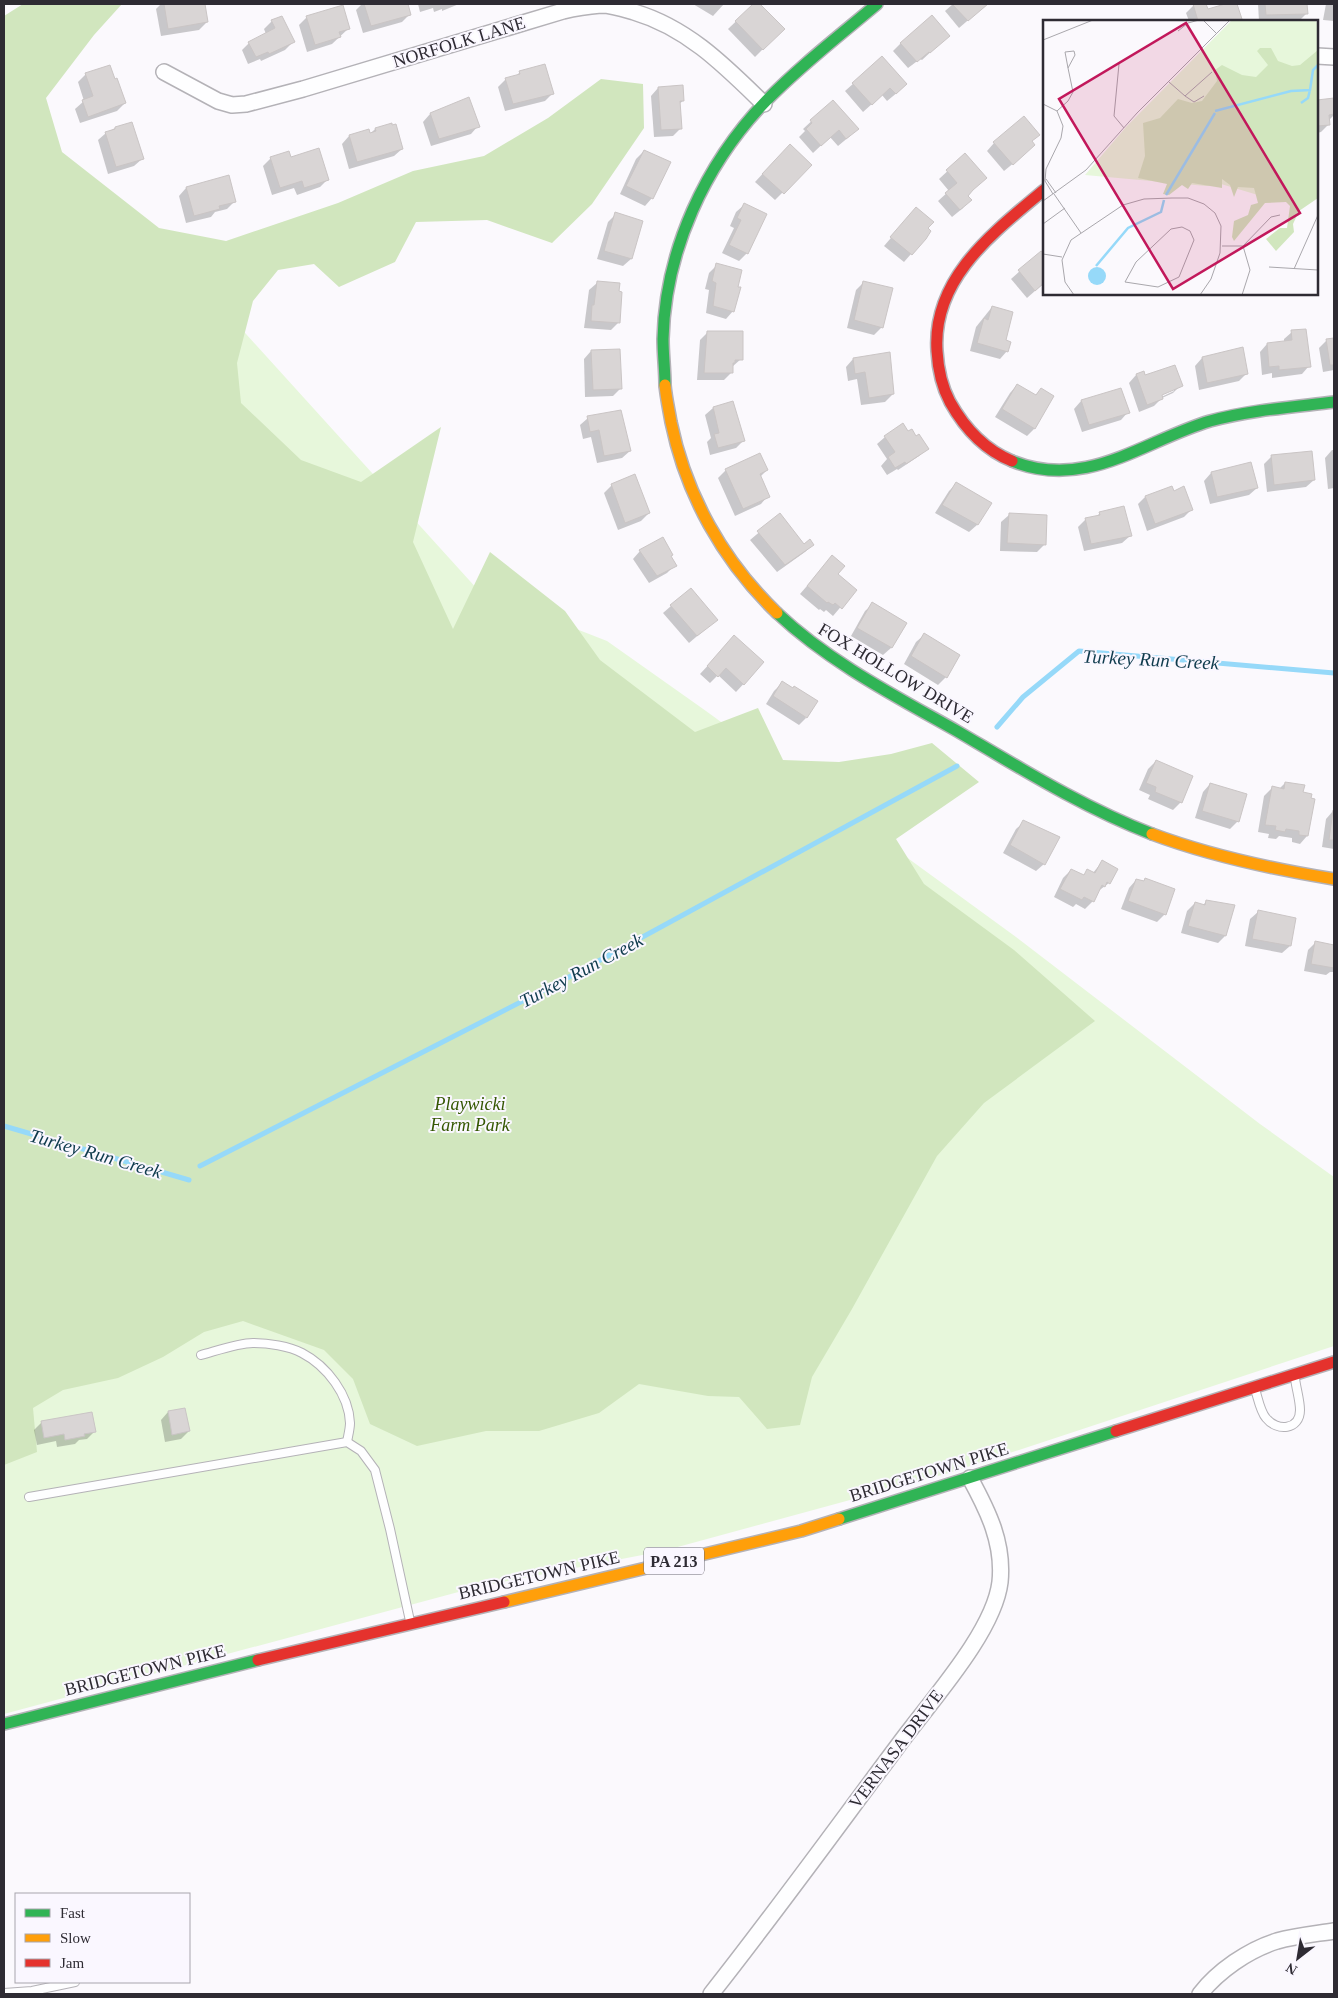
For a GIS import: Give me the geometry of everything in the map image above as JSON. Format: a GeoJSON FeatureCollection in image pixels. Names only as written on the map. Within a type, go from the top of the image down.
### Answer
{"type":"FeatureCollection","features":[{"type":"Feature","properties":{"kind":"street","name":"NORFOLK LANE"},"geometry":{"type":"LineString","coordinates":[[164,72],[218,101],[232,105],[246,104],[304,89],[563,11],[602,4],[649,16],[700,44],[764,104]]}},
{"type":"Feature","properties":{"kind":"street","name":"FOX HOLLOW DRIVE"},"geometry":{"type":"LineString","coordinates":[[877,4],[813,58],[764,104],[738,135],[713,171],[696,204],[674,262],[665,313],[663,355],[665,394],[671,432],[677,454],[703,518],[728,558],[761,598],[798,633],[821,650],[923,712],[1090,805],[1146,831],[1211,854],[1248,864],[1334,879]]}},
{"type":"Feature","properties":{"kind":"street"},"geometry":{"type":"LineString","coordinates":[[1318,56],[1334,57]]}},
{"type":"Feature","properties":{"kind":"street"},"geometry":{"type":"LineString","coordinates":[[1043,191],[978,246],[965,261],[952,280],[940,310],[936,331],[936,352],[944,389],[955,411],[982,444],[1014,463],[1044,471],[1075,472],[1089,470],[1130,455],[1170,436],[1208,422],[1249,412],[1334,402]]}},
{"type":"Feature","properties":{"kind":"street","name":"BRIDGETOWN PIKE"},"geometry":{"type":"LineString","coordinates":[[4,1724],[142,1688],[801,1530],[1334,1362]]}},
{"type":"Feature","properties":{"kind":"street","name":"VERNASA DRIVE"},"geometry":{"type":"LineString","coordinates":[[711,1994],[944,1686],[973,1644],[990,1615],[1000,1582],[1000,1558],[996,1533],[990,1513],[970,1478]]}},
{"type":"Feature","properties":{"kind":"street"},"geometry":{"type":"LineString","coordinates":[[1200,1994],[1227,1969],[1244,1957],[1276,1942],[1334,1931]]}},
{"type":"Feature","properties":{"kind":"lane"},"geometry":{"type":"LineString","coordinates":[[201,1355],[251,1343],[276,1345],[301,1352],[319,1364],[345,1398],[350,1424],[347,1442]]}},
{"type":"Feature","properties":{"kind":"lane"},"geometry":{"type":"LineString","coordinates":[[1254,1387],[1265,1417],[1272,1424],[1280,1428],[1290,1426],[1298,1419],[1300,1410],[1294,1374]]}},
{"type":"Feature","properties":{"kind":"lane"},"geometry":{"type":"LineString","coordinates":[[29,1497],[347,1442],[361,1451],[375,1470],[390,1528],[410,1623]]}},
{"type":"Feature","properties":{"kind":"lane"},"geometry":{"type":"LineString","coordinates":[[4,1993],[32,1991],[70,1983]]}},
{"type":"Feature","properties":{"kind":"green space","name":"Playwicki Farm Park"},"geometry":{"type":"Polygon","coordinates":[[[23,4],[122,4],[94,35],[46,98],[62,152],[159,228],[226,241],[338,203],[413,171],[484,156],[548,118],[601,79],[643,84],[644,128],[592,204],[552,243],[487,220],[416,222],[395,262],[339,287],[314,264],[278,270],[253,301],[237,363],[241,403],[301,460],[361,482],[441,427],[413,542],[453,629],[490,552],[565,611],[600,660],[695,732],[758,708],[783,760],[839,762],[891,754],[932,743],[979,782],[896,839],[924,884],[1014,950],[1095,1021],[984,1103],[937,1156],[812,1377],[800,1425],[767,1429],[739,1397],[708,1396],[639,1384],[599,1413],[539,1431],[486,1431],[417,1446],[370,1424],[353,1379],[324,1350],[243,1321],[204,1332],[163,1357],[118,1378],[63,1390],[33,1408],[37,1452],[4,1465],[4,16],[23,4]]]}},
{"type":"Feature","properties":{"kind":"green space","name":"Playwicki Farm Park"},"geometry":{"type":"Polygon","coordinates":[[[4,229],[179,260],[479,591],[607,641],[1016,937],[1260,1124],[1334,1177],[1334,1346],[949,1473],[663,1551],[477,1587],[4,1714],[4,229]]]}},
{"type":"Feature","properties":{"kind":"building"},"geometry":{"type":"Polygon","coordinates":[[[164,4],[205,4],[208,22],[168,29],[164,4]]]}},
{"type":"Feature","properties":{"kind":"building"},"geometry":{"type":"Polygon","coordinates":[[[364,4],[408,4],[411,15],[371,26],[364,4]]]}},
{"type":"Feature","properties":{"kind":"building"},"geometry":{"type":"Polygon","coordinates":[[[753,4],[760,4],[785,29],[763,50],[735,21],[753,4]]]}},
{"type":"Feature","properties":{"kind":"building"},"geometry":{"type":"Polygon","coordinates":[[[952,4],[988,4],[968,21],[952,4]]]}},
{"type":"Feature","properties":{"kind":"building"},"geometry":{"type":"Polygon","coordinates":[[[1193,4],[1206,4],[1208,9],[1225,4],[1237,4],[1242,19],[1238,20],[1198,20],[1193,4]]]}},
{"type":"Feature","properties":{"kind":"building"},"geometry":{"type":"Polygon","coordinates":[[[1265,4],[1307,4],[1308,14],[1266,15],[1265,4]]]}},
{"type":"Feature","properties":{"kind":"building"},"geometry":{"type":"Polygon","coordinates":[[[343,5],[350,29],[339,32],[341,37],[315,45],[306,16],[343,5]]]}},
{"type":"Feature","properties":{"kind":"building"},"geometry":{"type":"Polygon","coordinates":[[[932,15],[950,36],[917,62],[900,43],[932,15]]]}},
{"type":"Feature","properties":{"kind":"building"},"geometry":{"type":"Polygon","coordinates":[[[282,16],[295,42],[269,54],[268,52],[256,57],[248,42],[275,28],[271,20],[282,16]]]}},
{"type":"Feature","properties":{"kind":"building"},"geometry":{"type":"Polygon","coordinates":[[[882,56],[907,84],[896,94],[890,88],[872,105],[852,83],[882,56]]]}},
{"type":"Feature","properties":{"kind":"building"},"geometry":{"type":"Polygon","coordinates":[[[545,64],[554,94],[513,104],[505,78],[520,74],[519,71],[545,64]]]}},
{"type":"Feature","properties":{"kind":"building"},"geometry":{"type":"Polygon","coordinates":[[[110,65],[126,103],[88,117],[82,100],[93,96],[85,73],[110,65]]]}},
{"type":"Feature","properties":{"kind":"building"},"geometry":{"type":"Polygon","coordinates":[[[683,85],[684,101],[680,101],[682,129],[661,130],[658,87],[683,85]]]}},
{"type":"Feature","properties":{"kind":"building"},"geometry":{"type":"Polygon","coordinates":[[[469,97],[480,127],[439,139],[430,113],[469,97]]]}},
{"type":"Feature","properties":{"kind":"building"},"geometry":{"type":"Polygon","coordinates":[[[1334,98],[1334,114],[1329,115],[1330,125],[1318,126],[1318,100],[1334,98]]]}},
{"type":"Feature","properties":{"kind":"building"},"geometry":{"type":"Polygon","coordinates":[[[833,100],[859,129],[846,139],[839,130],[821,146],[806,129],[812,123],[810,120],[833,100]]]}},
{"type":"Feature","properties":{"kind":"building"},"geometry":{"type":"Polygon","coordinates":[[[1024,116],[1040,135],[1032,141],[1035,145],[1013,165],[993,142],[1024,116]]]}},
{"type":"Feature","properties":{"kind":"building"},"geometry":{"type":"Polygon","coordinates":[[[132,122],[144,159],[116,167],[105,132],[132,122]]]}},
{"type":"Feature","properties":{"kind":"building"},"geometry":{"type":"Polygon","coordinates":[[[392,123],[392,125],[396,124],[403,149],[357,162],[349,135],[369,129],[370,133],[376,131],[375,128],[392,123]]]}},
{"type":"Feature","properties":{"kind":"building"},"geometry":{"type":"Polygon","coordinates":[[[790,144],[812,165],[784,194],[762,174],[790,144]]]}},
{"type":"Feature","properties":{"kind":"building"},"geometry":{"type":"Polygon","coordinates":[[[319,148],[329,180],[304,188],[302,181],[280,188],[270,157],[289,151],[291,157],[319,148]]]}},
{"type":"Feature","properties":{"kind":"building"},"geometry":{"type":"Polygon","coordinates":[[[644,150],[671,162],[653,199],[626,186],[644,150]]]}},
{"type":"Feature","properties":{"kind":"building"},"geometry":{"type":"Polygon","coordinates":[[[965,153],[987,178],[973,190],[968,196],[972,200],[960,210],[945,193],[957,183],[946,170],[965,153]]]}},
{"type":"Feature","properties":{"kind":"building"},"geometry":{"type":"Polygon","coordinates":[[[229,175],[236,202],[219,206],[220,209],[194,216],[186,187],[229,175]]]}},
{"type":"Feature","properties":{"kind":"building"},"geometry":{"type":"Polygon","coordinates":[[[744,203],[767,214],[748,254],[729,245],[741,220],[737,218],[744,203]]]}},
{"type":"Feature","properties":{"kind":"building"},"geometry":{"type":"Polygon","coordinates":[[[916,207],[934,222],[928,228],[931,231],[926,239],[912,255],[890,237],[916,207]]]}},
{"type":"Feature","properties":{"kind":"building"},"geometry":{"type":"Polygon","coordinates":[[[615,212],[643,221],[632,259],[604,251],[615,212]]]}},
{"type":"Feature","properties":{"kind":"building"},"geometry":{"type":"Polygon","coordinates":[[[1041,251],[1043,252],[1043,284],[1035,291],[1018,270],[1041,251]]]}},
{"type":"Feature","properties":{"kind":"building"},"geometry":{"type":"Polygon","coordinates":[[[716,263],[742,270],[738,287],[741,287],[734,312],[713,306],[716,283],[712,281],[716,263]]]}},
{"type":"Feature","properties":{"kind":"building"},"geometry":{"type":"Polygon","coordinates":[[[597,281],[620,283],[619,291],[622,292],[620,323],[591,321],[597,281]]]}},
{"type":"Feature","properties":{"kind":"building"},"geometry":{"type":"Polygon","coordinates":[[[863,281],[893,288],[883,328],[854,320],[863,281]]]}},
{"type":"Feature","properties":{"kind":"building"},"geometry":{"type":"Polygon","coordinates":[[[992,306],[1013,312],[1006,340],[1011,342],[1008,352],[977,343],[984,318],[988,320],[992,306]]]}},
{"type":"Feature","properties":{"kind":"building"},"geometry":{"type":"Polygon","coordinates":[[[1306,329],[1311,367],[1279,370],[1279,366],[1269,367],[1267,343],[1292,340],[1291,330],[1306,329]]]}},
{"type":"Feature","properties":{"kind":"building"},"geometry":{"type":"Polygon","coordinates":[[[707,331],[743,331],[743,360],[735,360],[735,363],[733,363],[733,373],[704,373],[707,331]]]}},
{"type":"Feature","properties":{"kind":"building"},"geometry":{"type":"Polygon","coordinates":[[[1334,338],[1334,365],[1330,365],[1326,339],[1334,338]]]}},
{"type":"Feature","properties":{"kind":"building"},"geometry":{"type":"Polygon","coordinates":[[[1243,347],[1248,374],[1207,383],[1202,357],[1243,347]]]}},
{"type":"Feature","properties":{"kind":"building"},"geometry":{"type":"Polygon","coordinates":[[[620,349],[622,389],[593,390],[591,350],[620,349]]]}},
{"type":"Feature","properties":{"kind":"building"},"geometry":{"type":"Polygon","coordinates":[[[890,352],[894,394],[869,398],[865,372],[855,374],[853,358],[890,352]]]}},
{"type":"Feature","properties":{"kind":"building"},"geometry":{"type":"Polygon","coordinates":[[[1175,365],[1183,386],[1162,395],[1163,399],[1147,405],[1136,374],[1144,371],[1145,375],[1175,365]]]}},
{"type":"Feature","properties":{"kind":"building"},"geometry":{"type":"Polygon","coordinates":[[[1017,384],[1036,395],[1041,388],[1054,396],[1035,429],[1002,409],[1017,384]]]}},
{"type":"Feature","properties":{"kind":"building"},"geometry":{"type":"Polygon","coordinates":[[[1121,388],[1130,413],[1089,425],[1081,400],[1121,388]]]}},
{"type":"Feature","properties":{"kind":"building"},"geometry":{"type":"Polygon","coordinates":[[[733,401],[745,441],[718,448],[714,434],[719,433],[713,407],[733,401]]]}},
{"type":"Feature","properties":{"kind":"building"},"geometry":{"type":"Polygon","coordinates":[[[621,410],[631,451],[604,456],[599,430],[590,432],[587,416],[621,410]]]}},
{"type":"Feature","properties":{"kind":"building"},"geometry":{"type":"Polygon","coordinates":[[[903,423],[908,431],[912,429],[916,436],[919,434],[929,449],[906,464],[905,462],[895,468],[888,457],[895,452],[884,436],[903,423]]]}},
{"type":"Feature","properties":{"kind":"building"},"geometry":{"type":"Polygon","coordinates":[[[1312,451],[1315,480],[1274,485],[1271,455],[1312,451]]]}},
{"type":"Feature","properties":{"kind":"building"},"geometry":{"type":"Polygon","coordinates":[[[760,453],[768,470],[760,474],[770,497],[743,509],[725,469],[760,453]]]}},
{"type":"Feature","properties":{"kind":"building"},"geometry":{"type":"Polygon","coordinates":[[[1251,462],[1258,488],[1217,497],[1211,472],[1251,462]]]}},
{"type":"Feature","properties":{"kind":"building"},"geometry":{"type":"Polygon","coordinates":[[[635,474],[650,513],[625,523],[611,484],[635,474]]]}},
{"type":"Feature","properties":{"kind":"building"},"geometry":{"type":"Polygon","coordinates":[[[956,482],[992,503],[978,525],[942,505],[956,482]]]}},
{"type":"Feature","properties":{"kind":"building"},"geometry":{"type":"Polygon","coordinates":[[[1172,486],[1174,491],[1184,486],[1193,510],[1155,524],[1145,496],[1172,486]]]}},
{"type":"Feature","properties":{"kind":"building"},"geometry":{"type":"Polygon","coordinates":[[[1124,506],[1132,536],[1091,544],[1085,518],[1100,515],[1099,512],[1124,506]]]}},
{"type":"Feature","properties":{"kind":"building"},"geometry":{"type":"Polygon","coordinates":[[[780,513],[804,544],[810,539],[814,545],[785,565],[757,531],[780,513]]]}},
{"type":"Feature","properties":{"kind":"building"},"geometry":{"type":"Polygon","coordinates":[[[1009,513],[1047,515],[1046,545],[1007,543],[1009,513]]]}},
{"type":"Feature","properties":{"kind":"building"},"geometry":{"type":"Polygon","coordinates":[[[663,537],[677,566],[657,576],[639,550],[663,537]]]}},
{"type":"Feature","properties":{"kind":"building"},"geometry":{"type":"Polygon","coordinates":[[[832,555],[845,566],[838,574],[857,590],[842,609],[835,603],[833,605],[827,603],[807,586],[832,555]]]}},
{"type":"Feature","properties":{"kind":"building"},"geometry":{"type":"Polygon","coordinates":[[[691,588],[718,620],[697,636],[670,605],[691,588]]]}},
{"type":"Feature","properties":{"kind":"building"},"geometry":{"type":"Polygon","coordinates":[[[872,602],[907,623],[892,648],[857,628],[872,602]]]}},
{"type":"Feature","properties":{"kind":"building"},"geometry":{"type":"Polygon","coordinates":[[[924,633],[960,655],[947,678],[911,656],[924,633]]]}},
{"type":"Feature","properties":{"kind":"building"},"geometry":{"type":"Polygon","coordinates":[[[734,635],[764,662],[744,685],[726,668],[718,677],[707,666],[734,635]]]}},
{"type":"Feature","properties":{"kind":"building"},"geometry":{"type":"Polygon","coordinates":[[[782,681],[818,701],[807,718],[773,696],[782,681]]]}},
{"type":"Feature","properties":{"kind":"building"},"geometry":{"type":"Polygon","coordinates":[[[1156,760],[1193,776],[1182,803],[1155,792],[1156,787],[1146,783],[1156,760]]]}},
{"type":"Feature","properties":{"kind":"building"},"geometry":{"type":"Polygon","coordinates":[[[1285,782],[1305,785],[1303,792],[1312,794],[1311,798],[1315,799],[1308,836],[1299,835],[1299,831],[1286,829],[1285,832],[1275,830],[1276,826],[1265,825],[1272,786],[1284,789],[1285,782]]]}},
{"type":"Feature","properties":{"kind":"building"},"geometry":{"type":"Polygon","coordinates":[[[1210,783],[1247,794],[1239,822],[1202,811],[1210,783]]]}},
{"type":"Feature","properties":{"kind":"building"},"geometry":{"type":"Polygon","coordinates":[[[1333,810],[1334,840],[1329,840],[1333,810]]]}},
{"type":"Feature","properties":{"kind":"building"},"geometry":{"type":"Polygon","coordinates":[[[1023,820],[1060,837],[1045,865],[1010,845],[1023,820]]]}},
{"type":"Feature","properties":{"kind":"building"},"geometry":{"type":"Polygon","coordinates":[[[1102,860],[1118,869],[1110,884],[1107,882],[1105,887],[1102,885],[1094,902],[1084,897],[1082,900],[1060,889],[1071,869],[1084,875],[1087,869],[1095,873],[1102,860]]]}},
{"type":"Feature","properties":{"kind":"building"},"geometry":{"type":"Polygon","coordinates":[[[1145,878],[1175,889],[1166,915],[1128,901],[1136,879],[1144,881],[1145,878]]]}},
{"type":"Feature","properties":{"kind":"building"},"geometry":{"type":"Polygon","coordinates":[[[1206,900],[1235,905],[1226,936],[1188,926],[1195,902],[1205,905],[1206,900]]]}},
{"type":"Feature","properties":{"kind":"building"},"geometry":{"type":"Polygon","coordinates":[[[1258,910],[1296,918],[1291,946],[1252,939],[1258,910]]]}},
{"type":"Feature","properties":{"kind":"building"},"geometry":{"type":"Polygon","coordinates":[[[1315,941],[1334,945],[1334,968],[1311,964],[1315,941]]]}},
{"type":"Feature","properties":{"kind":"building"},"geometry":{"type":"Polygon","coordinates":[[[185,1408],[190,1431],[172,1435],[168,1411],[185,1408]]]}},
{"type":"Feature","properties":{"kind":"building"},"geometry":{"type":"Polygon","coordinates":[[[92,1412],[96,1432],[65,1440],[64,1434],[44,1438],[41,1421],[92,1412]]]}},
{"type":"Feature","properties":{"kind":"waterway","name":"Turkey Run Creek"},"geometry":{"type":"LineString","coordinates":[[997,727],[1023,697],[1079,651],[1334,673]]}},
{"type":"Feature","properties":{"kind":"waterway","name":"Turkey Run Creek"},"geometry":{"type":"LineString","coordinates":[[200,1166],[558,983],[957,766]]}},
{"type":"Feature","properties":{"kind":"waterway","name":"Turkey Run Creek"},"geometry":{"type":"LineString","coordinates":[[4,1126],[189,1180]]}},
{"type":"Feature","properties":{"kind":"traffic: fast"},"geometry":{"type":"LineString","coordinates":[[665,385],[663,339],[665,306],[671,274],[680,242],[692,211],[707,181],[724,152],[766,101],[806,63],[877,4]]}},
{"type":"Feature","properties":{"kind":"traffic: fast"},"geometry":{"type":"LineString","coordinates":[[1012,461],[1039,469],[1065,470],[1090,467],[1114,460],[1185,430],[1225,417],[1256,411],[1334,402]]}},
{"type":"Feature","properties":{"kind":"traffic: fast"},"geometry":{"type":"LineString","coordinates":[[777,613],[818,647],[863,677],[1053,787],[1127,824],[1152,834]]}},
{"type":"Feature","properties":{"kind":"traffic: fast"},"geometry":{"type":"LineString","coordinates":[[839,1519],[1116,1431]]}},
{"type":"Feature","properties":{"kind":"traffic: fast"},"geometry":{"type":"LineString","coordinates":[[4,1724],[258,1660]]}},
{"type":"Feature","properties":{"kind":"traffic: slow"},"geometry":{"type":"LineString","coordinates":[[665,385],[678,449],[697,501],[724,549],[758,593],[777,613]]}},
{"type":"Feature","properties":{"kind":"traffic: slow"},"geometry":{"type":"LineString","coordinates":[[1152,834],[1242,861],[1334,879]]}},
{"type":"Feature","properties":{"kind":"traffic: slow"},"geometry":{"type":"LineString","coordinates":[[504,1602],[801,1531],[839,1519]]}},
{"type":"Feature","properties":{"kind":"traffic: jam"},"geometry":{"type":"LineString","coordinates":[[1012,461],[993,451],[976,437],[950,402],[942,383],[938,364],[938,325],[945,301],[955,279],[970,259],[1005,223],[1043,191]]}},
{"type":"Feature","properties":{"kind":"traffic: jam"},"geometry":{"type":"LineString","coordinates":[[1116,1431],[1334,1362]]}},
{"type":"Feature","properties":{"kind":"traffic: jam"},"geometry":{"type":"LineString","coordinates":[[258,1660],[504,1602]]}}]}
